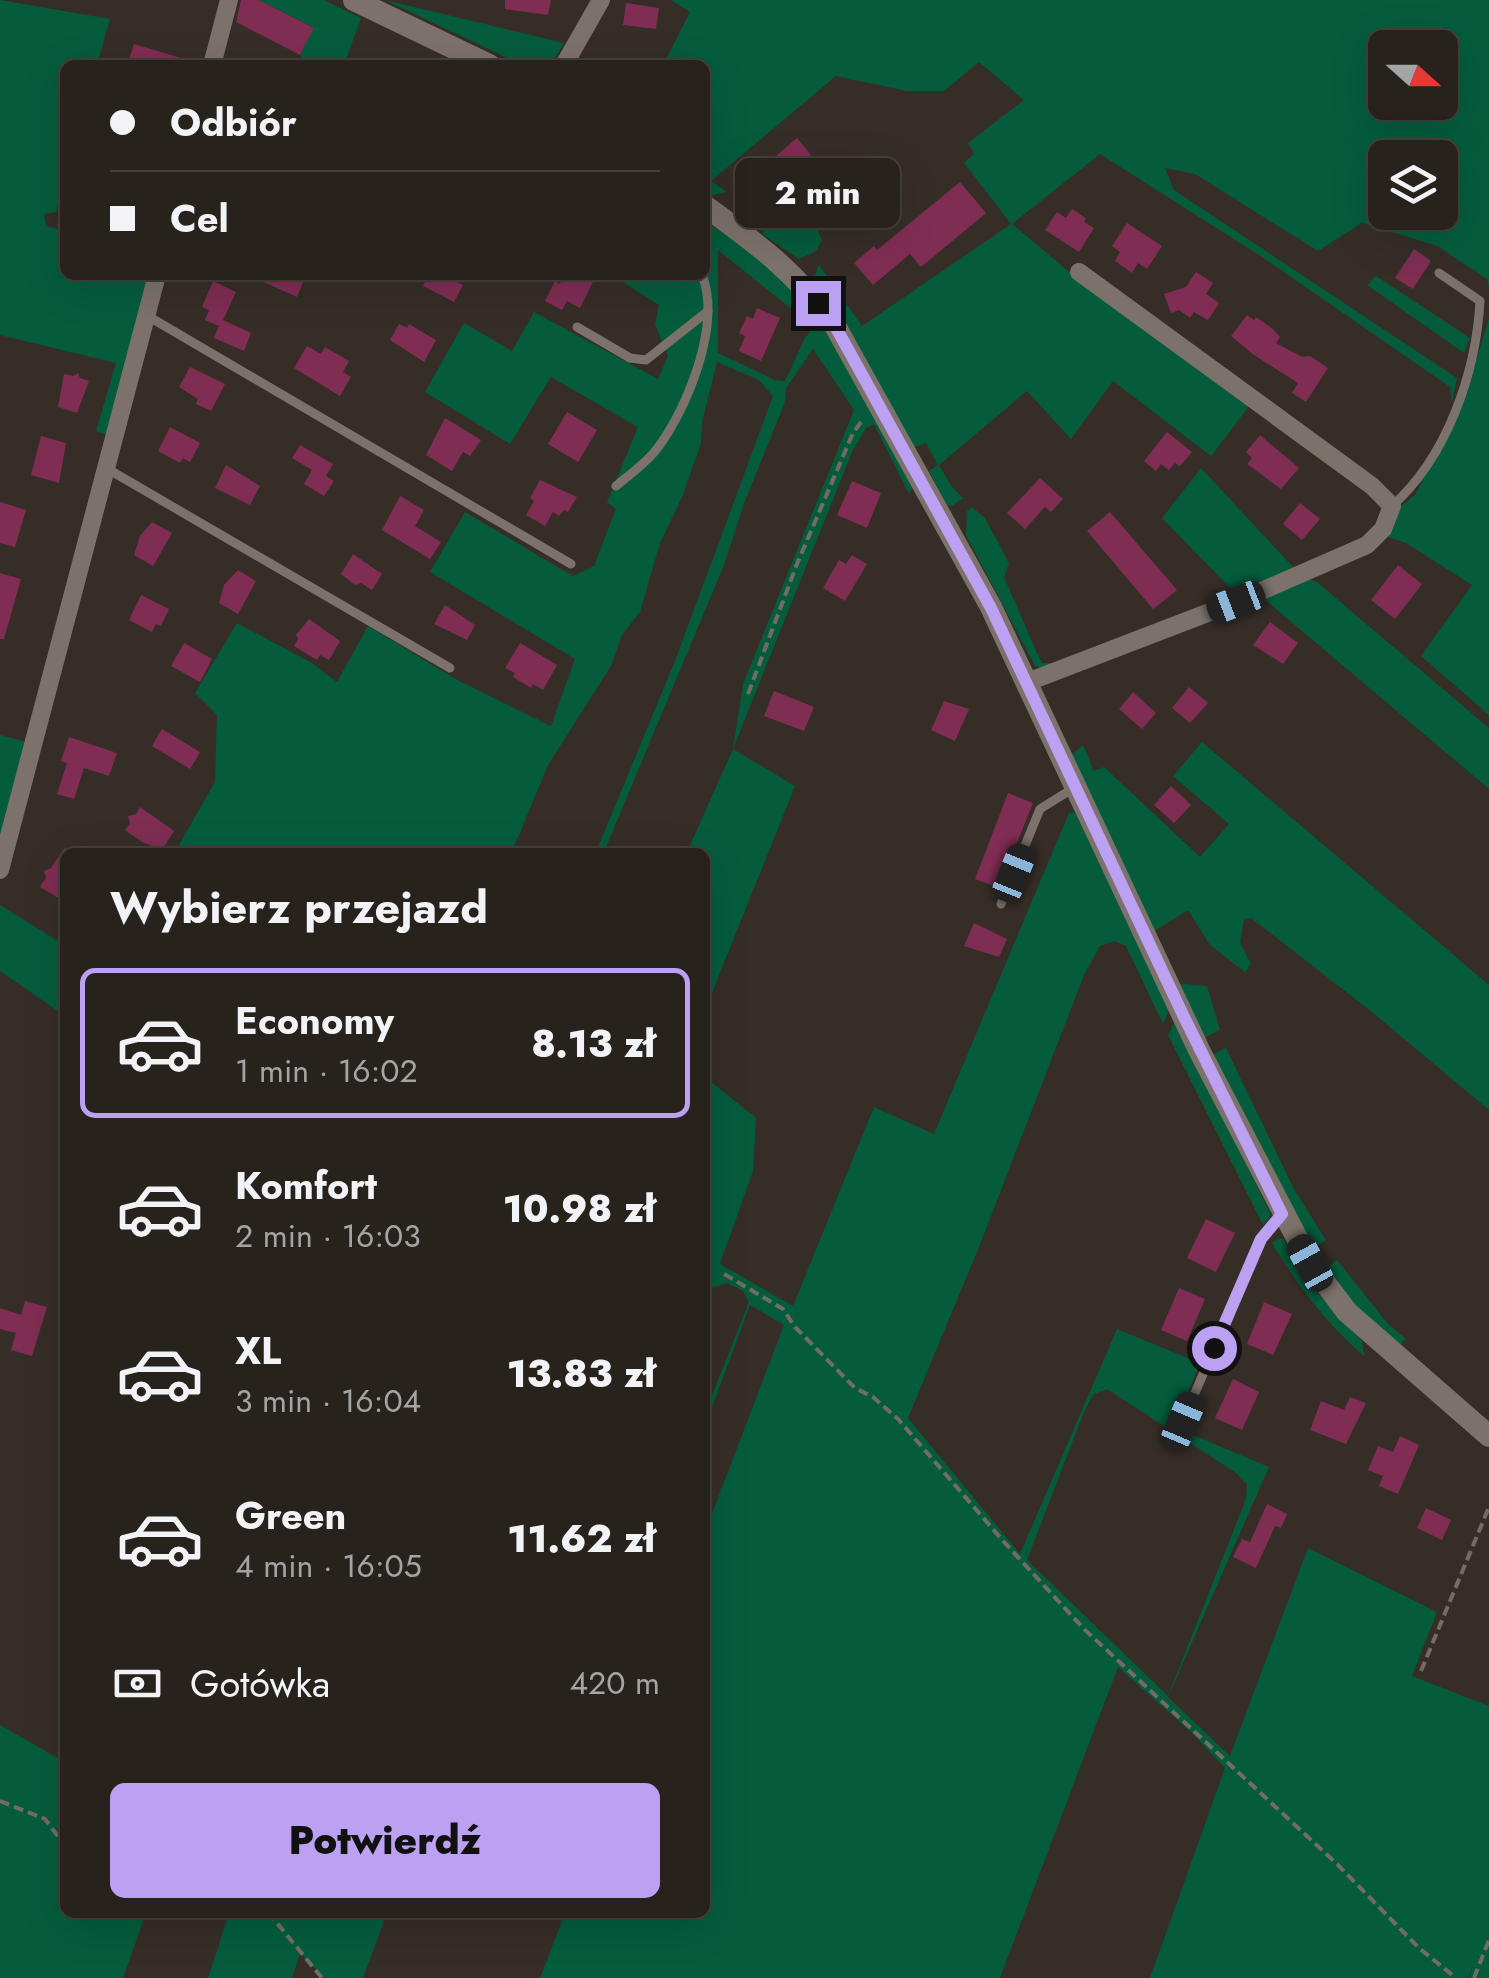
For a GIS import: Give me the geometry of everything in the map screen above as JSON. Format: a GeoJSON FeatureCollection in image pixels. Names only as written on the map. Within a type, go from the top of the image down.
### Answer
{"type":"FeatureCollection","features":[{"type":"Feature","properties":{"kind":"street"},"geometry":{"type":"LineString","coordinates":[[213,60],[229,0]]}},
{"type":"Feature","properties":{"kind":"street"},"geometry":{"type":"LineString","coordinates":[[567,60],[601,0]]}},
{"type":"Feature","properties":{"kind":"street"},"geometry":{"type":"LineString","coordinates":[[365,2],[479,60]]}},
{"type":"Feature","properties":{"kind":"street"},"geometry":{"type":"LineString","coordinates":[[710,210],[803,282],[834,324],[991,608],[1200,1050],[1310,1263],[1346,1312],[1489,1436]]}},
{"type":"Feature","properties":{"kind":"street"},"geometry":{"type":"LineString","coordinates":[[1026,682],[1236,602],[1367,545],[1383,529],[1392,506],[1372,486],[1080,272]]}},
{"type":"Feature","properties":{"kind":"street"},"geometry":{"type":"LineString","coordinates":[[0,870],[156,280]]}},
{"type":"Feature","properties":{"kind":"lane"},"geometry":{"type":"LineString","coordinates":[[1392,506],[1411,488],[1437,447],[1459,403],[1478,334],[1480,301],[1439,273]]}},
{"type":"Feature","properties":{"kind":"lane"},"geometry":{"type":"LineString","coordinates":[[616,486],[653,454],[676,422],[706,329],[709,300],[703,280]]}},
{"type":"Feature","properties":{"kind":"lane"},"geometry":{"type":"LineString","coordinates":[[577,327],[630,358],[646,360],[708,311]]}},
{"type":"Feature","properties":{"kind":"lane"},"geometry":{"type":"LineString","coordinates":[[146,315],[571,564]]}},
{"type":"Feature","properties":{"kind":"lane"},"geometry":{"type":"LineString","coordinates":[[106,468],[450,668]]}},
{"type":"Feature","properties":{"kind":"lane"},"geometry":{"type":"LineString","coordinates":[[1001,904],[1040,809],[1075,788]]}},
{"type":"Feature","properties":{"kind":"lane"},"geometry":{"type":"LineString","coordinates":[[1183,1421],[1261,1239],[1282,1214]]}},
{"type":"Feature","properties":{"kind":"path"},"geometry":{"type":"LineString","coordinates":[[748,694],[797,564],[853,433],[862,420],[881,408]]}},
{"type":"Feature","properties":{"kind":"path"},"geometry":{"type":"LineString","coordinates":[[724,1274],[783,1309],[795,1327],[855,1388],[874,1397],[898,1419],[1084,1629],[1337,1864],[1419,1948],[1456,1978]]}},
{"type":"Feature","properties":{"kind":"path"},"geometry":{"type":"LineString","coordinates":[[1420,1670],[1489,1507]]}},
{"type":"Feature","properties":{"kind":"path"},"geometry":{"type":"LineString","coordinates":[[0,1800],[45,1819],[60,1839]]}},
{"type":"Feature","properties":{"kind":"path"},"geometry":{"type":"LineString","coordinates":[[273,1918],[322,1978]]}},
{"type":"Feature","properties":{"kind":"path"},"geometry":{"type":"LineString","coordinates":[[1474,1978],[1489,1940]]}},
{"type":"Feature","properties":{"kind":"green space"},"geometry":{"type":"Polygon","coordinates":[[[0,0],[110,19],[98,60],[60,60],[60,198],[56,212],[44,214],[46,226],[60,230],[60,280],[147,280],[107,435],[96,431],[116,363],[0,335],[0,0]]]}},
{"type":"Feature","properties":{"kind":"green space"},"geometry":{"type":"Polygon","coordinates":[[[259,0],[324,0],[361,18],[346,60],[302,60],[300,55],[313,27],[259,0]]]}},
{"type":"Feature","properties":{"kind":"green space"},"geometry":{"type":"Polygon","coordinates":[[[385,0],[564,43],[554,60],[511,60],[385,0]]]}},
{"type":"Feature","properties":{"kind":"green space"},"geometry":{"type":"Polygon","coordinates":[[[671,0],[1489,0],[1489,284],[1437,246],[1385,230],[1458,230],[1458,140],[1368,140],[1368,225],[1362,223],[1318,251],[1195,174],[1165,168],[1174,190],[1457,378],[1452,403],[1450,387],[1262,257],[1100,154],[1012,224],[1073,275],[1250,405],[1211,456],[1113,381],[1071,439],[1027,391],[939,465],[963,498],[947,505],[929,471],[938,465],[926,443],[913,448],[829,297],[814,278],[819,265],[862,326],[1011,224],[964,163],[974,154],[968,143],[1024,100],[979,62],[944,91],[907,91],[836,76],[711,181],[727,192],[713,195],[710,193],[710,60],[666,60],[690,12],[671,0]]]}},
{"type":"Feature","properties":{"kind":"green space"},"geometry":{"type":"Polygon","coordinates":[[[802,194],[822,240],[816,251],[799,259],[762,234],[770,221],[802,194]]]}},
{"type":"Feature","properties":{"kind":"green space"},"geometry":{"type":"Polygon","coordinates":[[[710,225],[736,241],[786,282],[809,310],[803,318],[718,250],[718,353],[785,381],[805,338],[819,321],[878,420],[912,488],[909,494],[874,424],[866,428],[852,452],[733,749],[743,684],[854,410],[813,349],[786,388],[785,402],[724,565],[606,848],[598,848],[675,661],[773,396],[759,380],[717,362],[702,422],[701,443],[683,495],[660,543],[640,612],[622,635],[611,666],[548,765],[514,848],[177,848],[215,782],[217,715],[195,693],[237,623],[312,663],[337,682],[368,626],[457,680],[551,726],[575,659],[430,572],[465,512],[573,576],[594,566],[616,509],[607,502],[638,427],[551,377],[510,444],[425,392],[464,323],[512,351],[534,312],[658,379],[668,356],[655,324],[659,305],[620,280],[710,280],[710,225]]]}},
{"type":"Feature","properties":{"kind":"green space"},"geometry":{"type":"Polygon","coordinates":[[[1376,276],[1470,338],[1464,353],[1367,285],[1376,276]]]}},
{"type":"Feature","properties":{"kind":"green space"},"geometry":{"type":"Polygon","coordinates":[[[1489,319],[1489,715],[1421,656],[1472,585],[1406,543],[1388,537],[1399,508],[1415,495],[1462,405],[1489,319]]]}},
{"type":"Feature","properties":{"kind":"green space"},"geometry":{"type":"Polygon","coordinates":[[[1201,468],[1294,568],[1239,593],[1162,518],[1201,468]]]}},
{"type":"Feature","properties":{"kind":"green space"},"geometry":{"type":"Polygon","coordinates":[[[972,507],[985,518],[1009,563],[1004,577],[1042,663],[1056,663],[1035,666],[966,535],[967,511],[972,507]]]}},
{"type":"Feature","properties":{"kind":"green space"},"geometry":{"type":"Polygon","coordinates":[[[1307,578],[1318,583],[1489,728],[1489,789],[1263,598],[1307,578]]]}},
{"type":"Feature","properties":{"kind":"green space"},"geometry":{"type":"Polygon","coordinates":[[[0,735],[30,743],[0,850],[0,735]]]}},
{"type":"Feature","properties":{"kind":"green space"},"geometry":{"type":"Polygon","coordinates":[[[1202,742],[1489,985],[1489,1110],[1251,918],[1244,919],[1240,942],[1251,964],[1245,972],[1210,945],[1188,910],[1153,932],[1072,754],[1083,745],[1094,771],[1104,767],[1200,857],[1229,824],[1173,776],[1202,742]]]}},
{"type":"Feature","properties":{"kind":"green space"},"geometry":{"type":"Polygon","coordinates":[[[733,749],[795,786],[710,998],[710,848],[689,848],[733,749]]]}},
{"type":"Feature","properties":{"kind":"green space"},"geometry":{"type":"Polygon","coordinates":[[[1075,812],[1169,1010],[1163,1024],[1126,946],[1114,941],[1100,946],[1084,975],[908,1418],[1020,1554],[1117,1329],[1200,1363],[1174,1427],[1269,1467],[1168,1697],[1230,1756],[1308,1548],[1437,1612],[1412,1676],[1489,1706],[1489,1978],[1469,1978],[1473,1966],[1468,1978],[1150,1978],[1225,1768],[1118,1667],[1000,1978],[540,1978],[563,1918],[710,1918],[710,1519],[784,1325],[750,1305],[710,1413],[710,1400],[749,1302],[743,1291],[727,1283],[710,1291],[710,1081],[756,1118],[753,1171],[720,1264],[793,1306],[874,1107],[934,1134],[1069,813],[1075,812]],[[1107,1389],[1094,1394],[1085,1409],[1027,1560],[1168,1696],[1246,1499],[1247,1484],[1107,1389]]]}},
{"type":"Feature","properties":{"kind":"green space"},"geometry":{"type":"Polygon","coordinates":[[[0,905],[58,941],[60,938],[60,1013],[0,971],[0,905]]]}},
{"type":"Feature","properties":{"kind":"green space"},"geometry":{"type":"Polygon","coordinates":[[[1177,986],[1207,986],[1220,1030],[1204,1038],[1177,986]]]}},
{"type":"Feature","properties":{"kind":"green space"},"geometry":{"type":"Polygon","coordinates":[[[1175,1021],[1271,1215],[1263,1225],[1168,1035],[1175,1021]]]}},
{"type":"Feature","properties":{"kind":"green space"},"geometry":{"type":"Polygon","coordinates":[[[1226,1048],[1294,1189],[1326,1240],[1313,1250],[1211,1055],[1226,1048]]]}},
{"type":"Feature","properties":{"kind":"green space"},"geometry":{"type":"Polygon","coordinates":[[[1279,1238],[1317,1292],[1362,1341],[1364,1356],[1302,1289],[1272,1243],[1279,1238]]]}},
{"type":"Feature","properties":{"kind":"green space"},"geometry":{"type":"Polygon","coordinates":[[[1337,1260],[1388,1324],[1406,1339],[1397,1348],[1351,1303],[1325,1269],[1337,1260]]]}},
{"type":"Feature","properties":{"kind":"green space"},"geometry":{"type":"Polygon","coordinates":[[[0,1725],[60,1759],[60,1918],[144,1918],[123,1978],[0,1978],[0,1725]]]}},
{"type":"Feature","properties":{"kind":"green space"},"geometry":{"type":"Polygon","coordinates":[[[227,1918],[385,1918],[363,1978],[325,1978],[300,1954],[292,1978],[208,1978],[227,1918]]]}},
{"type":"Feature","properties":{"kind":"building"},"geometry":{"type":"Polygon","coordinates":[[[241,0],[259,0],[314,28],[300,55],[236,22],[241,0]]]}},
{"type":"Feature","properties":{"kind":"building"},"geometry":{"type":"Polygon","coordinates":[[[505,0],[551,0],[548,15],[505,9],[505,0]]]}},
{"type":"Feature","properties":{"kind":"building"},"geometry":{"type":"Polygon","coordinates":[[[626,3],[659,8],[656,29],[623,25],[626,3]]]}},
{"type":"Feature","properties":{"kind":"building"},"geometry":{"type":"Polygon","coordinates":[[[134,44],[188,60],[129,60],[134,44]]]}},
{"type":"Feature","properties":{"kind":"building"},"geometry":{"type":"Polygon","coordinates":[[[797,138],[811,155],[790,173],[776,156],[797,138]]]}},
{"type":"Feature","properties":{"kind":"building"},"geometry":{"type":"Polygon","coordinates":[[[960,182],[986,213],[921,267],[910,254],[873,285],[854,263],[874,246],[877,250],[960,182]]]}},
{"type":"Feature","properties":{"kind":"building"},"geometry":{"type":"Polygon","coordinates":[[[1072,209],[1094,228],[1079,252],[1045,230],[1057,212],[1066,218],[1072,209]]]}},
{"type":"Feature","properties":{"kind":"building"},"geometry":{"type":"Polygon","coordinates":[[[1127,223],[1162,246],[1147,269],[1138,263],[1132,273],[1115,261],[1120,252],[1112,246],[1127,223]]]}},
{"type":"Feature","properties":{"kind":"building"},"geometry":{"type":"Polygon","coordinates":[[[1414,249],[1431,261],[1413,289],[1395,278],[1414,249]]]}},
{"type":"Feature","properties":{"kind":"building"},"geometry":{"type":"Polygon","coordinates":[[[1196,272],[1213,283],[1206,294],[1219,303],[1208,320],[1194,312],[1190,318],[1179,310],[1171,313],[1164,294],[1186,287],[1196,272]]]}},
{"type":"Feature","properties":{"kind":"building"},"geometry":{"type":"Polygon","coordinates":[[[259,280],[304,280],[297,297],[259,280]]]}},
{"type":"Feature","properties":{"kind":"building"},"geometry":{"type":"Polygon","coordinates":[[[426,280],[454,280],[463,285],[454,302],[423,286],[426,280]]]}},
{"type":"Feature","properties":{"kind":"building"},"geometry":{"type":"Polygon","coordinates":[[[562,280],[593,282],[580,308],[567,301],[562,310],[545,301],[555,281],[560,284],[562,280]]]}},
{"type":"Feature","properties":{"kind":"building"},"geometry":{"type":"Polygon","coordinates":[[[213,281],[236,292],[223,320],[251,333],[244,351],[214,338],[219,326],[205,320],[209,310],[202,307],[213,281]]]}},
{"type":"Feature","properties":{"kind":"building"},"geometry":{"type":"Polygon","coordinates":[[[757,308],[780,318],[761,361],[739,351],[745,336],[739,333],[747,316],[753,319],[757,308]]]}},
{"type":"Feature","properties":{"kind":"building"},"geometry":{"type":"Polygon","coordinates":[[[1247,315],[1273,329],[1280,337],[1276,343],[1302,357],[1310,356],[1328,368],[1306,402],[1292,393],[1298,383],[1231,336],[1247,315]]]}},
{"type":"Feature","properties":{"kind":"building"},"geometry":{"type":"Polygon","coordinates":[[[399,324],[407,328],[409,324],[436,340],[424,362],[390,340],[399,324]]]}},
{"type":"Feature","properties":{"kind":"building"},"geometry":{"type":"Polygon","coordinates":[[[307,346],[321,354],[325,347],[349,361],[343,372],[351,377],[340,396],[294,368],[307,346]]]}},
{"type":"Feature","properties":{"kind":"building"},"geometry":{"type":"Polygon","coordinates":[[[190,367],[225,384],[211,411],[196,404],[198,399],[179,387],[190,367]]]}},
{"type":"Feature","properties":{"kind":"building"},"geometry":{"type":"Polygon","coordinates":[[[78,373],[89,381],[77,413],[58,407],[64,374],[78,373]]]}},
{"type":"Feature","properties":{"kind":"building"},"geometry":{"type":"Polygon","coordinates":[[[567,412],[597,430],[578,462],[548,444],[567,412]]]}},
{"type":"Feature","properties":{"kind":"building"},"geometry":{"type":"Polygon","coordinates":[[[445,418],[481,440],[470,456],[463,452],[452,471],[426,455],[445,418]]]}},
{"type":"Feature","properties":{"kind":"building"},"geometry":{"type":"Polygon","coordinates":[[[170,427],[200,443],[190,462],[183,458],[180,463],[158,451],[170,427]]]}},
{"type":"Feature","properties":{"kind":"building"},"geometry":{"type":"Polygon","coordinates":[[[1167,432],[1192,452],[1180,466],[1175,463],[1169,470],[1161,464],[1156,471],[1144,461],[1167,432]]]}},
{"type":"Feature","properties":{"kind":"building"},"geometry":{"type":"Polygon","coordinates":[[[1260,435],[1299,468],[1281,489],[1247,464],[1252,458],[1246,452],[1260,435]]]}},
{"type":"Feature","properties":{"kind":"building"},"geometry":{"type":"Polygon","coordinates":[[[41,436],[66,443],[59,483],[31,475],[41,436]]]}},
{"type":"Feature","properties":{"kind":"building"},"geometry":{"type":"Polygon","coordinates":[[[300,445],[333,464],[326,476],[334,481],[324,496],[304,484],[312,470],[292,458],[300,445]]]}},
{"type":"Feature","properties":{"kind":"building"},"geometry":{"type":"Polygon","coordinates":[[[226,465],[260,486],[250,505],[215,488],[226,465]]]}},
{"type":"Feature","properties":{"kind":"building"},"geometry":{"type":"Polygon","coordinates":[[[1040,478],[1063,499],[1051,512],[1045,507],[1025,529],[1007,513],[1040,478]]]}},
{"type":"Feature","properties":{"kind":"building"},"geometry":{"type":"Polygon","coordinates":[[[540,480],[577,497],[568,512],[564,510],[559,516],[553,512],[545,526],[526,515],[540,480]]]}},
{"type":"Feature","properties":{"kind":"building"},"geometry":{"type":"Polygon","coordinates":[[[852,481],[881,493],[867,528],[837,515],[852,481]]]}},
{"type":"Feature","properties":{"kind":"building"},"geometry":{"type":"Polygon","coordinates":[[[400,496],[424,510],[415,526],[441,542],[430,559],[382,530],[400,496]]]}},
{"type":"Feature","properties":{"kind":"building"},"geometry":{"type":"Polygon","coordinates":[[[0,502],[26,510],[15,547],[0,543],[0,502]]]}},
{"type":"Feature","properties":{"kind":"building"},"geometry":{"type":"Polygon","coordinates":[[[1300,503],[1320,519],[1302,540],[1283,524],[1300,503]]]}},
{"type":"Feature","properties":{"kind":"building"},"geometry":{"type":"Polygon","coordinates":[[[1110,512],[1177,590],[1153,609],[1087,531],[1110,512]]]}},
{"type":"Feature","properties":{"kind":"building"},"geometry":{"type":"Polygon","coordinates":[[[152,522],[172,533],[153,566],[134,555],[140,536],[152,522]]]}},
{"type":"Feature","properties":{"kind":"building"},"geometry":{"type":"Polygon","coordinates":[[[353,554],[382,574],[372,590],[361,583],[355,585],[341,574],[353,554]]]}},
{"type":"Feature","properties":{"kind":"building"},"geometry":{"type":"Polygon","coordinates":[[[852,555],[867,564],[845,601],[823,588],[839,560],[846,564],[852,555]]]}},
{"type":"Feature","properties":{"kind":"building"},"geometry":{"type":"Polygon","coordinates":[[[1398,565],[1422,584],[1395,619],[1371,600],[1398,565]]]}},
{"type":"Feature","properties":{"kind":"building"},"geometry":{"type":"Polygon","coordinates":[[[238,570],[256,581],[238,614],[219,603],[224,585],[238,570]]]}},
{"type":"Feature","properties":{"kind":"building"},"geometry":{"type":"Polygon","coordinates":[[[0,573],[21,579],[4,639],[0,639],[0,573]]]}},
{"type":"Feature","properties":{"kind":"building"},"geometry":{"type":"Polygon","coordinates":[[[141,595],[169,609],[161,626],[156,624],[152,632],[129,620],[141,595]]]}},
{"type":"Feature","properties":{"kind":"building"},"geometry":{"type":"Polygon","coordinates":[[[445,605],[475,625],[467,640],[434,624],[445,605]]]}},
{"type":"Feature","properties":{"kind":"building"},"geometry":{"type":"Polygon","coordinates":[[[309,619],[340,641],[329,660],[320,655],[317,660],[294,646],[296,635],[309,619]]]}},
{"type":"Feature","properties":{"kind":"building"},"geometry":{"type":"Polygon","coordinates":[[[1270,622],[1298,643],[1283,664],[1253,645],[1270,622]]]}},
{"type":"Feature","properties":{"kind":"building"},"geometry":{"type":"Polygon","coordinates":[[[184,643],[212,659],[200,682],[171,666],[184,643]]]}},
{"type":"Feature","properties":{"kind":"building"},"geometry":{"type":"Polygon","coordinates":[[[520,643],[557,665],[543,690],[533,684],[531,688],[505,668],[520,643]]]}},
{"type":"Feature","properties":{"kind":"building"},"geometry":{"type":"Polygon","coordinates":[[[1189,687],[1208,703],[1190,723],[1172,708],[1189,687]]]}},
{"type":"Feature","properties":{"kind":"building"},"geometry":{"type":"Polygon","coordinates":[[[774,691],[814,707],[804,731],[764,716],[774,691]]]}},
{"type":"Feature","properties":{"kind":"building"},"geometry":{"type":"Polygon","coordinates":[[[1133,692],[1156,713],[1142,729],[1119,709],[1133,692]]]}},
{"type":"Feature","properties":{"kind":"building"},"geometry":{"type":"Polygon","coordinates":[[[944,701],[969,709],[955,741],[931,730],[944,701]]]}},
{"type":"Feature","properties":{"kind":"building"},"geometry":{"type":"Polygon","coordinates":[[[162,729],[200,752],[190,769],[152,746],[162,729]]]}},
{"type":"Feature","properties":{"kind":"building"},"geometry":{"type":"Polygon","coordinates":[[[69,737],[117,753],[109,776],[84,768],[74,799],[57,794],[67,763],[61,761],[69,737]]]}},
{"type":"Feature","properties":{"kind":"building"},"geometry":{"type":"Polygon","coordinates":[[[1171,786],[1191,805],[1174,823],[1154,805],[1171,786]]]}},
{"type":"Feature","properties":{"kind":"building"},"geometry":{"type":"Polygon","coordinates":[[[1008,793],[1033,803],[999,888],[975,879],[1008,793]]]}},
{"type":"Feature","properties":{"kind":"building"},"geometry":{"type":"Polygon","coordinates":[[[140,807],[174,831],[163,848],[142,842],[125,830],[130,823],[128,816],[136,814],[140,807]]]}},
{"type":"Feature","properties":{"kind":"building"},"geometry":{"type":"Polygon","coordinates":[[[60,854],[60,899],[40,887],[46,878],[44,871],[60,854]]]}},
{"type":"Feature","properties":{"kind":"building"},"geometry":{"type":"Polygon","coordinates":[[[974,923],[1007,939],[999,957],[964,946],[974,923]]]}},
{"type":"Feature","properties":{"kind":"building"},"geometry":{"type":"Polygon","coordinates":[[[1206,1219],[1235,1233],[1216,1272],[1187,1258],[1206,1219]]]}},
{"type":"Feature","properties":{"kind":"building"},"geometry":{"type":"Polygon","coordinates":[[[1179,1288],[1205,1299],[1187,1341],[1161,1330],[1179,1288]]]}},
{"type":"Feature","properties":{"kind":"building"},"geometry":{"type":"Polygon","coordinates":[[[25,1301],[47,1307],[32,1356],[11,1350],[16,1333],[0,1329],[0,1308],[21,1315],[25,1301]]]}},
{"type":"Feature","properties":{"kind":"building"},"geometry":{"type":"Polygon","coordinates":[[[1264,1302],[1292,1314],[1273,1355],[1247,1344],[1264,1302]]]}},
{"type":"Feature","properties":{"kind":"building"},"geometry":{"type":"Polygon","coordinates":[[[1233,1379],[1259,1392],[1242,1430],[1215,1418],[1233,1379]]]}},
{"type":"Feature","properties":{"kind":"building"},"geometry":{"type":"Polygon","coordinates":[[[1350,1397],[1366,1403],[1346,1444],[1310,1430],[1321,1401],[1344,1410],[1350,1397]]]}},
{"type":"Feature","properties":{"kind":"building"},"geometry":{"type":"Polygon","coordinates":[[[1400,1436],[1419,1445],[1398,1494],[1379,1486],[1383,1476],[1368,1470],[1378,1446],[1393,1452],[1400,1436]]]}},
{"type":"Feature","properties":{"kind":"building"},"geometry":{"type":"Polygon","coordinates":[[[1267,1504],[1287,1514],[1281,1528],[1275,1526],[1256,1568],[1233,1557],[1242,1539],[1250,1542],[1267,1504]]]}},
{"type":"Feature","properties":{"kind":"building"},"geometry":{"type":"Polygon","coordinates":[[[1426,1508],[1451,1520],[1442,1540],[1417,1528],[1426,1508]]]}},
{"type":"Feature","properties":{"kind":"route"},"geometry":{"type":"LineString","coordinates":[[818,303],[834,324],[991,608],[1184,1017],[1282,1214],[1261,1239],[1214,1348]]}}]}
